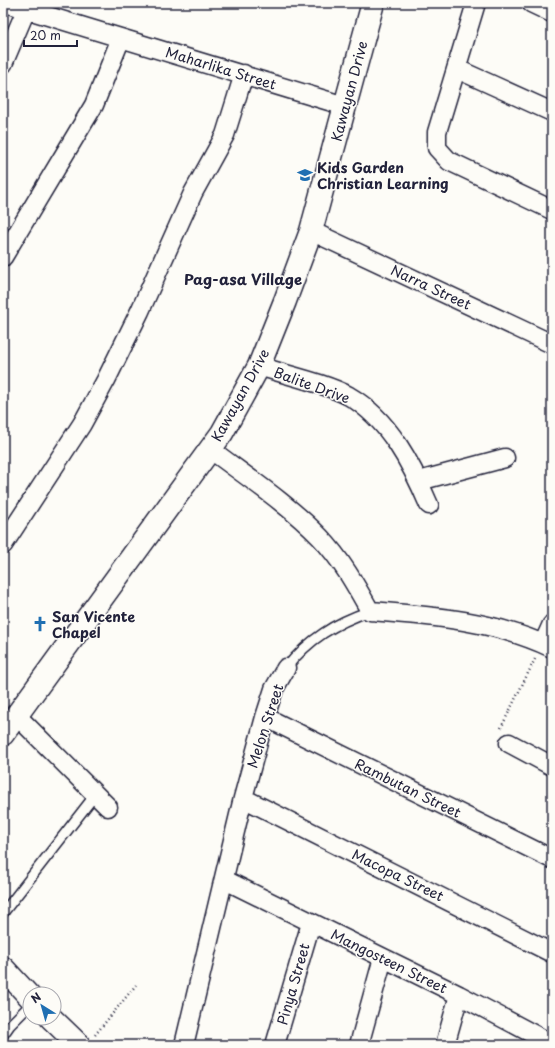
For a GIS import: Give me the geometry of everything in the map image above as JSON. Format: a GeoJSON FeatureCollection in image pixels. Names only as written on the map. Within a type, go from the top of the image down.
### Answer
{"type":"FeatureCollection","features":[{"type":"Feature","properties":{"kind":"street","name":"Maharlika Street"},"geometry":{"type":"LineString","coordinates":[[5,3],[244,74],[345,106]]}},
{"type":"Feature","properties":{"kind":"street","name":"Kawayan Drive"},"geometry":{"type":"LineString","coordinates":[[3,734],[222,433],[259,366],[286,301],[311,231],[372,3]]}},
{"type":"Feature","properties":{"kind":"street"},"geometry":{"type":"LineString","coordinates":[[476,3],[437,132],[436,148],[449,161],[552,210]]}},
{"type":"Feature","properties":{"kind":"street"},"geometry":{"type":"LineString","coordinates":[[531,3],[552,13]]}},
{"type":"Feature","properties":{"kind":"street"},"geometry":{"type":"LineString","coordinates":[[3,64],[26,10]]}},
{"type":"Feature","properties":{"kind":"street"},"geometry":{"type":"LineString","coordinates":[[3,257],[94,105],[121,38]]}},
{"type":"Feature","properties":{"kind":"street"},"geometry":{"type":"LineString","coordinates":[[457,69],[552,112]]}},
{"type":"Feature","properties":{"kind":"street"},"geometry":{"type":"LineString","coordinates":[[3,545],[82,424],[106,380],[140,311],[193,194],[225,135],[244,74]]}},
{"type":"Feature","properties":{"kind":"street","name":"Narra Street"},"geometry":{"type":"LineString","coordinates":[[311,231],[552,344]]}},
{"type":"Feature","properties":{"kind":"street","name":"Balite Drive"},"geometry":{"type":"LineString","coordinates":[[259,366],[338,391],[359,402],[375,415],[391,436],[419,481],[429,505]]}},
{"type":"Feature","properties":{"kind":"street"},"geometry":{"type":"LineString","coordinates":[[210,449],[300,518],[321,538],[348,571],[370,611]]}},
{"type":"Feature","properties":{"kind":"street"},"geometry":{"type":"LineString","coordinates":[[419,481],[505,458]]}},
{"type":"Feature","properties":{"kind":"street","name":"Melon Street"},"geometry":{"type":"LineString","coordinates":[[370,611],[440,617],[474,622],[506,629],[547,646]]}},
{"type":"Feature","properties":{"kind":"street"},"geometry":{"type":"LineString","coordinates":[[547,646],[552,624]]}},
{"type":"Feature","properties":{"kind":"street","name":"Melon Street"},"geometry":{"type":"LineString","coordinates":[[184,1045],[243,798],[274,689],[286,668]]}},
{"type":"Feature","properties":{"kind":"street"},"geometry":{"type":"LineString","coordinates":[[17,716],[102,801]]}},
{"type":"Feature","properties":{"kind":"street","name":"Rambutan Street"},"geometry":{"type":"LineString","coordinates":[[265,717],[552,859]]}},
{"type":"Feature","properties":{"kind":"street"},"geometry":{"type":"LineString","coordinates":[[504,739],[552,766]]}},
{"type":"Feature","properties":{"kind":"street","name":"Macopa Street"},"geometry":{"type":"LineString","coordinates":[[243,798],[552,953]]}},
{"type":"Feature","properties":{"kind":"street","name":"Mangosteen Street"},"geometry":{"type":"LineString","coordinates":[[224,880],[459,995],[552,1044]]}},
{"type":"Feature","properties":{"kind":"street","name":"Pinya Street"},"geometry":{"type":"LineString","coordinates":[[275,1045],[311,922]]}},
{"type":"Feature","properties":{"kind":"street"},"geometry":{"type":"LineString","coordinates":[[359,1045],[383,958]]}},
{"type":"Feature","properties":{"kind":"street"},"geometry":{"type":"LineString","coordinates":[[3,968],[22,988]]}},
{"type":"Feature","properties":{"kind":"street"},"geometry":{"type":"LineString","coordinates":[[445,1045],[459,995]]}},
{"type":"Feature","properties":{"kind":"street"},"geometry":{"type":"LineString","coordinates":[[62,1026],[85,1042]]}},
{"type":"Feature","properties":{"kind":"lane","name":"Melon Street"},"geometry":{"type":"LineString","coordinates":[[286,668],[299,652],[314,638],[333,626],[370,611]]}},
{"type":"Feature","properties":{"kind":"lane"},"geometry":{"type":"LineString","coordinates":[[3,912],[102,801]]}},
{"type":"Feature","properties":{"kind":"lane"},"geometry":{"type":"LineString","coordinates":[[3,1035],[10,1025],[22,1013]]}},
{"type":"Feature","properties":{"kind":"path"},"geometry":{"type":"LineString","coordinates":[[504,739],[547,646]]}},
{"type":"Feature","properties":{"kind":"path"},"geometry":{"type":"LineString","coordinates":[[85,1042],[136,985]]}},
{"type":"Feature","properties":{"kind":"place","name":"Kids Garden Christian Learning"},"geometry":{"type":"Point","coordinates":[305,175]}},
{"type":"Feature","properties":{"kind":"place","name":"San Vicente Chapel"},"geometry":{"type":"Point","coordinates":[40,624]}},
{"type":"Feature","properties":{"kind":"district","name":"Pag-asa Village"},"geometry":{"type":"Point","coordinates":[243,278]}}]}
